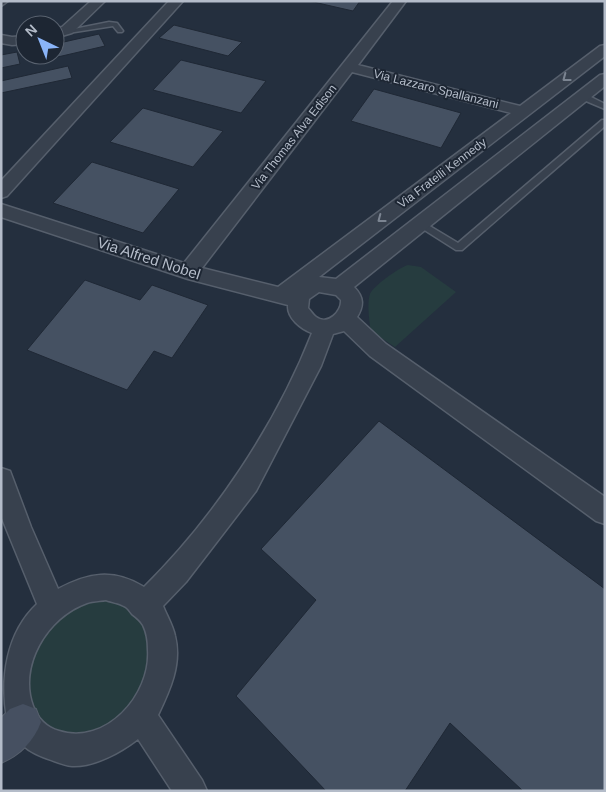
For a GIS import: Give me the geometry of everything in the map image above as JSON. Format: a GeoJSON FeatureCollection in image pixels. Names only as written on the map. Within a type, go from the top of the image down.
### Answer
{"type":"FeatureCollection","features":[{"type":"Feature","properties":{"kind":"street"},"geometry":{"type":"LineString","coordinates":[[1,192],[178,1]]}},
{"type":"Feature","properties":{"kind":"street","name":"Via Thomas Alva Edison"},"geometry":{"type":"LineString","coordinates":[[188,272],[400,1]]}},
{"type":"Feature","properties":{"kind":"street"},"geometry":{"type":"LineString","coordinates":[[65,28],[94,6]]}},
{"type":"Feature","properties":{"kind":"street"},"geometry":{"type":"LineString","coordinates":[[1,39],[15,41]]}},
{"type":"Feature","properties":{"kind":"street","name":"Via Fratelli Kennedy"},"geometry":{"type":"LineString","coordinates":[[289,298],[523,111],[605,49]]}},
{"type":"Feature","properties":{"kind":"street","name":"Via Lazzaro Spallanzani"},"geometry":{"type":"LineString","coordinates":[[349,67],[523,111]]}},
{"type":"Feature","properties":{"kind":"street","name":"Via Fratelli Kennedy"},"geometry":{"type":"LineString","coordinates":[[340,288],[605,78]]}},
{"type":"Feature","properties":{"kind":"street","name":"Via Alfred Nobel"},"geometry":{"type":"LineString","coordinates":[[1,210],[188,272],[289,298]]}},
{"type":"Feature","properties":{"kind":"street"},"geometry":{"type":"LineString","coordinates":[[322,284],[340,288],[350,297],[352,303],[350,315],[335,324],[315,326],[301,316],[289,298],[313,286],[322,284]]}},
{"type":"Feature","properties":{"kind":"street"},"geometry":{"type":"LineString","coordinates":[[335,324],[378,350],[605,512]]}},
{"type":"Feature","properties":{"kind":"street"},"geometry":{"type":"LineString","coordinates":[[145,605],[177,573],[246,483],[335,324]]}},
{"type":"Feature","properties":{"kind":"street"},"geometry":{"type":"LineString","coordinates":[[1,479],[19,530],[52,607]]}},
{"type":"Feature","properties":{"kind":"street"},"geometry":{"type":"LineString","coordinates":[[106,587],[133,595],[145,605],[150,610],[163,638],[163,666],[151,702],[141,716],[120,736],[100,746],[72,751],[12,733],[17,661],[33,628],[52,607],[81,591],[106,587]]}},
{"type":"Feature","properties":{"kind":"street"},"geometry":{"type":"LineString","coordinates":[[141,716],[191,791]]}},
{"type":"Feature","properties":{"kind":"lane"},"geometry":{"type":"LineString","coordinates":[[65,32],[110,24],[115,24],[120,31]]}},
{"type":"Feature","properties":{"kind":"lane"},"geometry":{"type":"LineString","coordinates":[[582,96],[605,107]]}},
{"type":"Feature","properties":{"kind":"lane"},"geometry":{"type":"LineString","coordinates":[[420,224],[459,248],[605,122]]}},
{"type":"Feature","properties":{"kind":"green space"},"geometry":{"type":"Polygon","coordinates":[[[408,265],[421,267],[456,292],[395,347],[371,331],[369,298],[372,291],[381,282],[408,265]]]}},
{"type":"Feature","properties":{"kind":"green space"},"geometry":{"type":"Polygon","coordinates":[[[93,596],[120,598],[153,636],[153,669],[136,707],[110,729],[71,738],[42,726],[26,699],[32,643],[56,613],[93,596]]]}},
{"type":"Feature","properties":{"kind":"building"},"geometry":{"type":"Polygon","coordinates":[[[309,1],[360,1],[353,11],[309,1]]]}},
{"type":"Feature","properties":{"kind":"building"},"geometry":{"type":"Polygon","coordinates":[[[174,25],[242,42],[228,56],[159,38],[174,25]]]}},
{"type":"Feature","properties":{"kind":"building"},"geometry":{"type":"Polygon","coordinates":[[[99,34],[105,46],[65,55],[65,42],[99,34]]]}},
{"type":"Feature","properties":{"kind":"building"},"geometry":{"type":"Polygon","coordinates":[[[15,52],[15,65],[1,68],[1,55],[15,52]]]}},
{"type":"Feature","properties":{"kind":"building"},"geometry":{"type":"Polygon","coordinates":[[[181,60],[266,81],[241,113],[153,90],[181,60]]]}},
{"type":"Feature","properties":{"kind":"building"},"geometry":{"type":"Polygon","coordinates":[[[68,66],[72,78],[1,93],[1,81],[68,66]]]}},
{"type":"Feature","properties":{"kind":"building"},"geometry":{"type":"Polygon","coordinates":[[[374,89],[461,113],[441,148],[351,121],[374,89]]]}},
{"type":"Feature","properties":{"kind":"building"},"geometry":{"type":"Polygon","coordinates":[[[143,108],[223,131],[193,167],[110,142],[143,108]]]}},
{"type":"Feature","properties":{"kind":"building"},"geometry":{"type":"Polygon","coordinates":[[[92,162],[179,189],[143,233],[53,203],[92,162]]]}},
{"type":"Feature","properties":{"kind":"building"},"geometry":{"type":"Polygon","coordinates":[[[85,280],[140,300],[152,285],[208,305],[172,358],[154,351],[127,390],[27,350],[85,280]]]}},
{"type":"Feature","properties":{"kind":"building"},"geometry":{"type":"Polygon","coordinates":[[[379,421],[605,589],[605,791],[523,791],[450,723],[405,791],[326,791],[236,696],[316,600],[261,549],[379,421]]]}}]}
